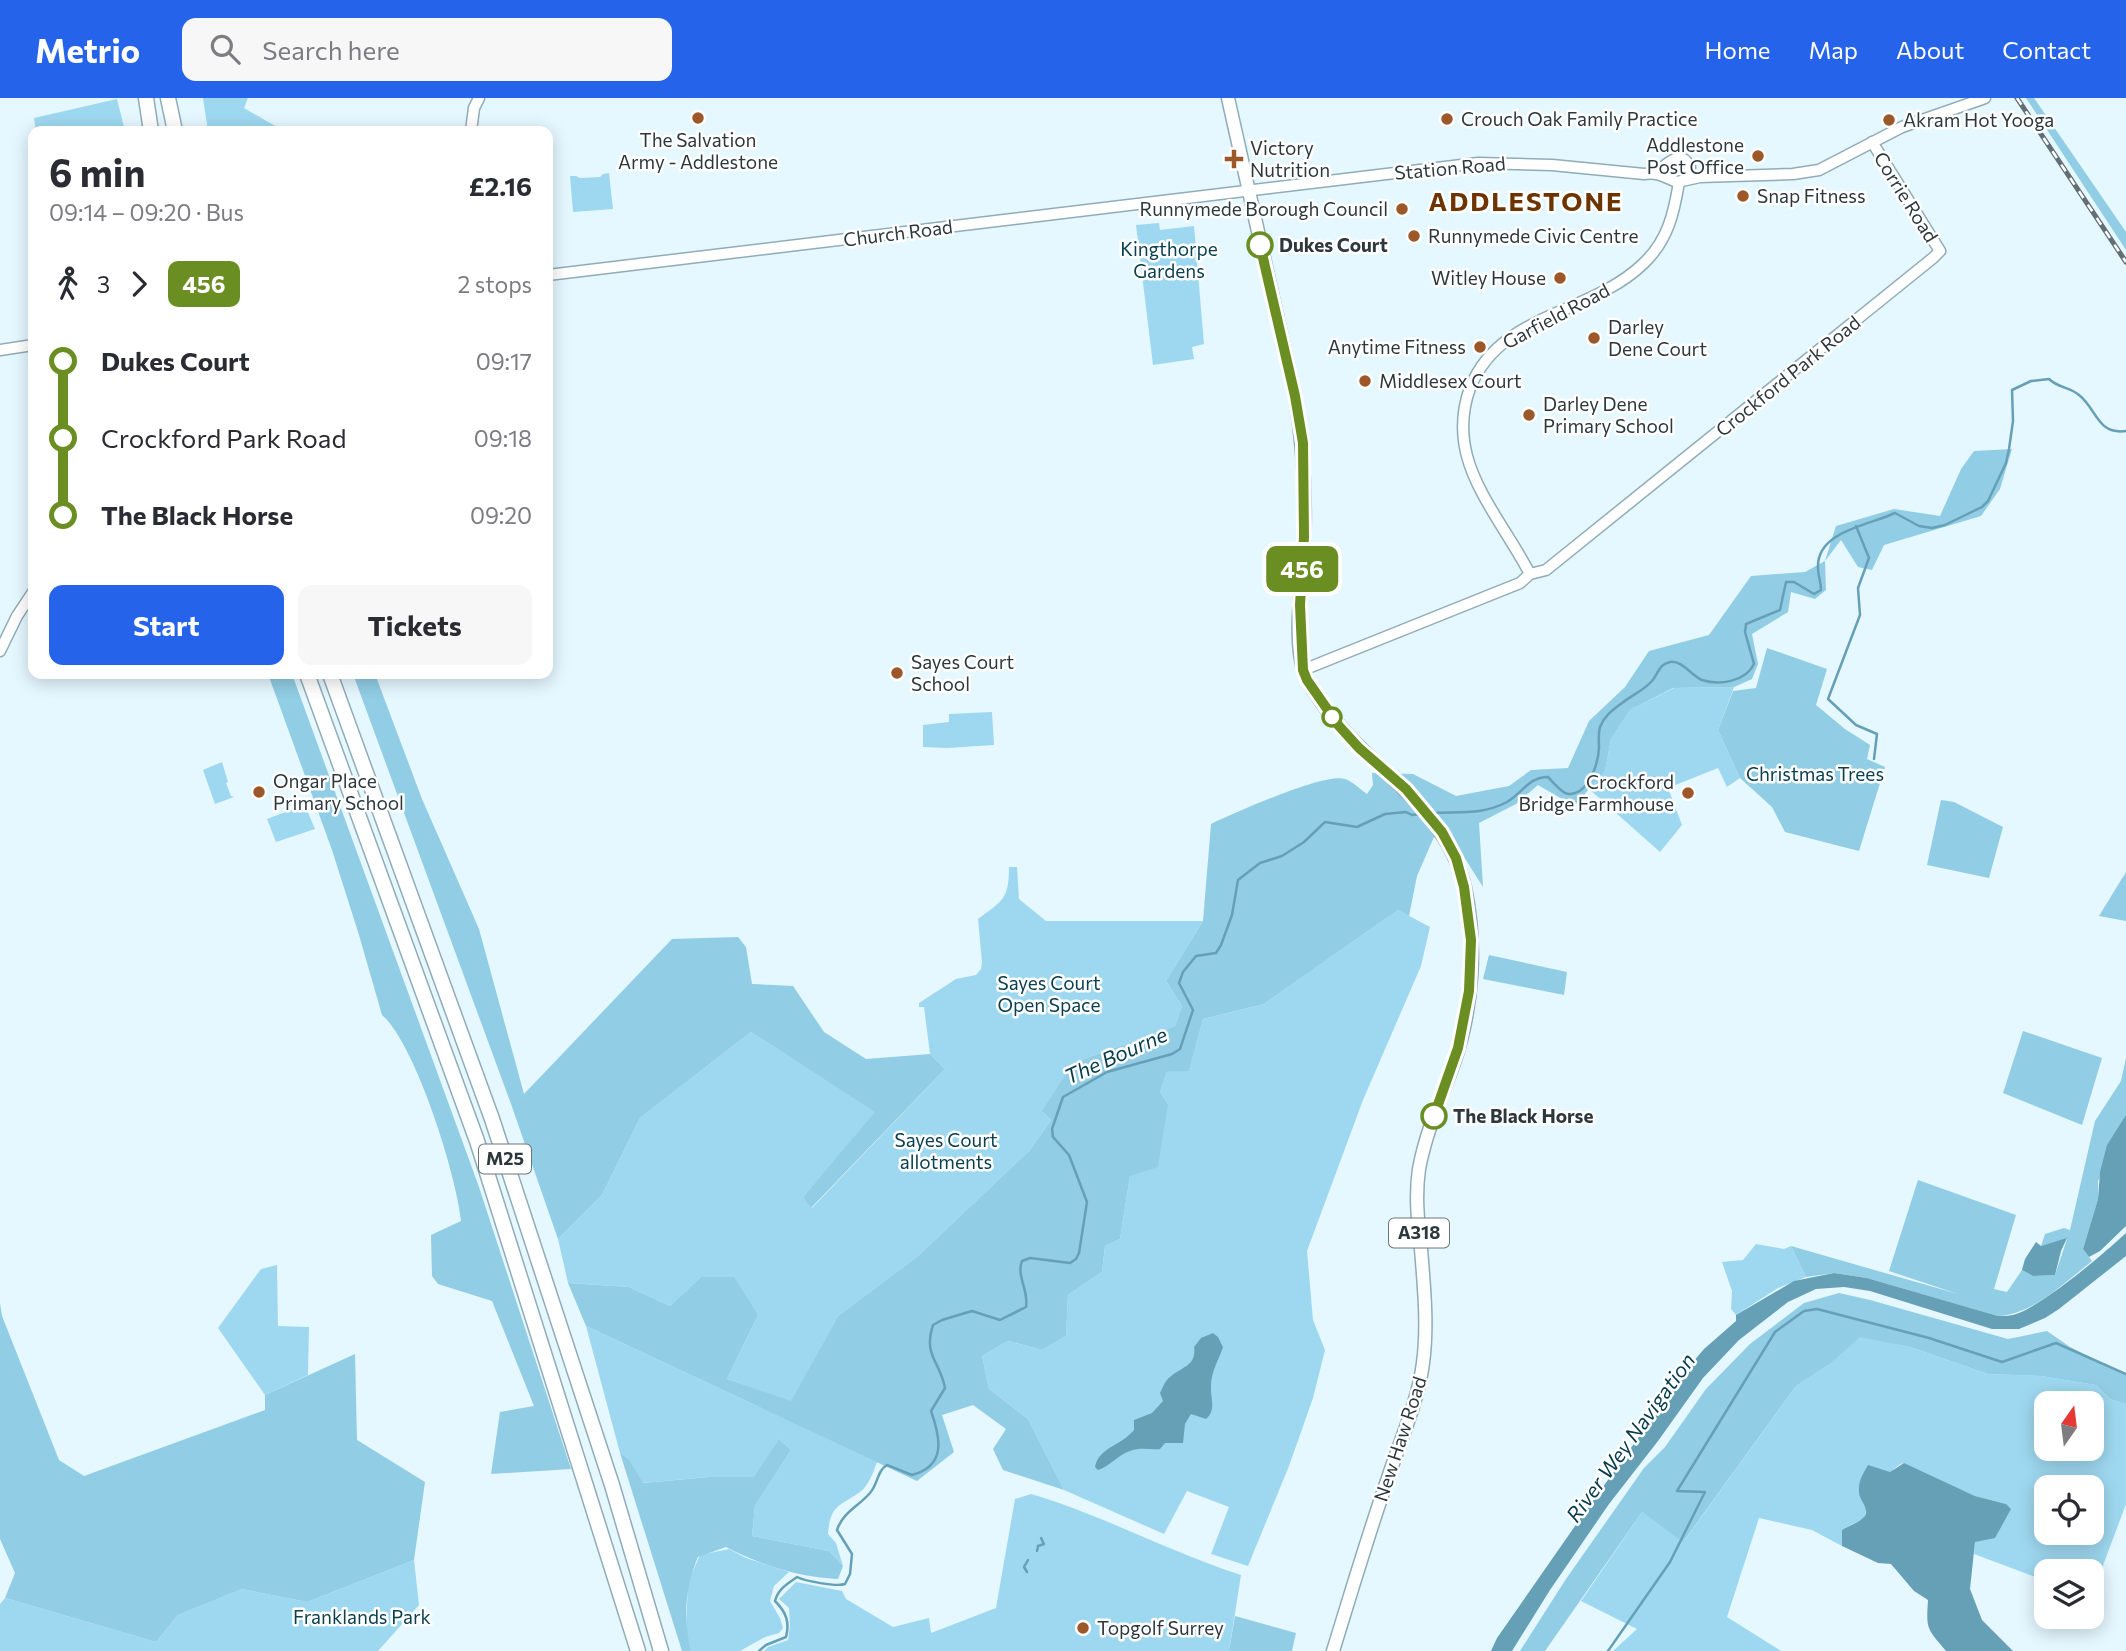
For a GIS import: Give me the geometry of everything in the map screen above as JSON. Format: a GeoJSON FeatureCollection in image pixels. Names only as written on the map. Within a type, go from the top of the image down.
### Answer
{"type":"FeatureCollection","features":[{"type":"Feature","properties":{"kind":"highway"},"geometry":{"type":"LineString","coordinates":[[146,98],[150,126]]}},
{"type":"Feature","properties":{"kind":"highway"},"geometry":{"type":"LineString","coordinates":[[168,98],[174,126]]}},
{"type":"Feature","properties":{"kind":"highway","name":"M25"},"geometry":{"type":"LineString","coordinates":[[309,679],[477,1140],[638,1651]]}},
{"type":"Feature","properties":{"kind":"highway","name":"M25"},"geometry":{"type":"LineString","coordinates":[[332,679],[496,1131],[603,1459],[661,1651]]}},
{"type":"Feature","properties":{"kind":"main road"},"geometry":{"type":"LineString","coordinates":[[472,126],[474,108],[479,98]]}},
{"type":"Feature","properties":{"kind":"main road","name":"A318"},"geometry":{"type":"LineString","coordinates":[[1228,98],[1295,396],[1303,443],[1304,537],[1300,605],[1303,670]]}},
{"type":"Feature","properties":{"kind":"main road"},"geometry":{"type":"LineString","coordinates":[[1686,176],[1687,160],[1680,157],[1672,159],[1667,170],[1673,181],[1686,176],[1807,173],[1831,165],[1902,127],[1986,98]]}},
{"type":"Feature","properties":{"kind":"main road","name":"Corrie Road"},"geometry":{"type":"LineString","coordinates":[[1872,142],[1940,251]]}},
{"type":"Feature","properties":{"kind":"main road","name":"Station Road"},"geometry":{"type":"LineString","coordinates":[[1248,191],[1485,163],[1552,165],[1644,174],[1667,170]]}},
{"type":"Feature","properties":{"kind":"main road","name":"Garfield Road"},"geometry":{"type":"LineString","coordinates":[[1530,574],[1470,468],[1462,433],[1464,410],[1471,387],[1483,362],[1511,337],[1608,288],[1644,264],[1668,231],[1686,176]]}},
{"type":"Feature","properties":{"kind":"main road","name":"Church Road"},"geometry":{"type":"LineString","coordinates":[[553,274],[1248,191]]}},
{"type":"Feature","properties":{"kind":"main road","name":"Crockford Park Road"},"geometry":{"type":"LineString","coordinates":[[1303,670],[1520,583],[1530,574],[1546,570],[1940,251]]}},
{"type":"Feature","properties":{"kind":"main road"},"geometry":{"type":"LineString","coordinates":[[0,350],[28,346]]}},
{"type":"Feature","properties":{"kind":"main road"},"geometry":{"type":"LineString","coordinates":[[0,651],[28,600]]}},
{"type":"Feature","properties":{"kind":"main road","name":"New Haw Road"},"geometry":{"type":"LineString","coordinates":[[1303,670],[1339,726],[1410,794],[1448,842],[1464,887],[1471,940],[1469,991],[1458,1048],[1428,1133],[1417,1183],[1416,1205],[1425,1319],[1421,1377],[1333,1651]]}},
{"type":"Feature","properties":{"kind":"green space"},"geometry":{"type":"Polygon","coordinates":[[[203,98],[248,98],[244,108],[275,126],[207,126],[203,98]]]}},
{"type":"Feature","properties":{"kind":"green space"},"geometry":{"type":"Polygon","coordinates":[[[2026,98],[2034,98],[2126,232],[2126,250],[2026,98]]]}},
{"type":"Feature","properties":{"kind":"green space"},"geometry":{"type":"Polygon","coordinates":[[[117,99],[124,126],[35,126],[34,118],[117,99]]]}},
{"type":"Feature","properties":{"kind":"green space"},"geometry":{"type":"Polygon","coordinates":[[[609,173],[613,209],[573,212],[570,176],[600,177],[609,173]]]}},
{"type":"Feature","properties":{"kind":"green space","name":"Kingthorpe Gardens"},"geometry":{"type":"Polygon","coordinates":[[[1159,223],[1160,230],[1194,226],[1204,344],[1192,347],[1194,359],[1153,365],[1136,225],[1159,223]]]}},
{"type":"Feature","properties":{"kind":"green space"},"geometry":{"type":"Polygon","coordinates":[[[2012,449],[2000,489],[1981,516],[1884,545],[1872,570],[1858,567],[1841,540],[1825,561],[1836,526],[1894,509],[1940,516],[1961,469],[1974,451],[2012,449]]]}},
{"type":"Feature","properties":{"kind":"green space"},"geometry":{"type":"Polygon","coordinates":[[[1825,561],[1826,590],[1815,599],[1791,592],[1788,612],[1752,634],[1758,664],[1752,679],[1734,687],[1673,688],[1630,710],[1611,739],[1605,771],[1574,806],[1538,785],[1516,804],[1479,823],[1483,887],[1452,838],[1434,837],[1417,876],[1409,916],[1398,910],[1264,1004],[1203,1019],[1189,1071],[1167,1072],[1160,1092],[1168,1104],[1158,1167],[1130,1176],[1120,1239],[1105,1246],[1102,1272],[1068,1295],[1066,1336],[1042,1350],[1008,1341],[982,1356],[989,1389],[1028,1419],[1064,1490],[1003,1470],[993,1449],[1006,1429],[973,1405],[942,1415],[954,1452],[917,1481],[586,1326],[568,1283],[629,1287],[670,1306],[701,1277],[734,1277],[758,1315],[727,1379],[791,1401],[838,1316],[918,1256],[1030,1150],[1051,1120],[1042,1111],[1073,1063],[1175,1026],[1182,1006],[1166,981],[1203,921],[1211,824],[1278,795],[1318,782],[1345,779],[1367,794],[1373,785],[1372,773],[1413,774],[1456,796],[1509,786],[1531,770],[1568,768],[1589,721],[1625,687],[1649,651],[1709,635],[1751,576],[1805,572],[1825,561]]]}},
{"type":"Feature","properties":{"kind":"green space","name":"Christmas Trees"},"geometry":{"type":"Polygon","coordinates":[[[1767,648],[1827,669],[1816,705],[1870,745],[1867,759],[1885,767],[1859,851],[1785,832],[1772,807],[1740,778],[1718,730],[1733,691],[1756,688],[1767,648]]]}},
{"type":"Feature","properties":{"kind":"green space"},"geometry":{"type":"Polygon","coordinates":[[[270,679],[294,679],[479,1187],[571,1469],[491,1474],[500,1412],[534,1406],[492,1301],[438,1284],[432,1276],[431,1235],[461,1221],[452,1174],[432,1112],[408,1053],[395,1030],[382,1015],[332,850],[270,679]]]}},
{"type":"Feature","properties":{"kind":"green space"},"geometry":{"type":"Polygon","coordinates":[[[355,679],[377,679],[422,799],[479,929],[524,1094],[672,939],[738,937],[746,947],[752,984],[793,986],[824,1032],[866,1059],[930,1054],[945,1069],[811,1208],[803,1197],[875,1112],[751,1032],[640,1118],[602,1195],[558,1239],[355,679]]]}},
{"type":"Feature","properties":{"kind":"green space"},"geometry":{"type":"Polygon","coordinates":[[[1734,687],[1718,730],[1740,778],[1727,787],[1718,768],[1668,788],[1682,825],[1660,852],[1589,789],[1605,771],[1611,739],[1630,710],[1674,688],[1734,687]]]}},
{"type":"Feature","properties":{"kind":"green space"},"geometry":{"type":"Polygon","coordinates":[[[992,712],[994,745],[923,747],[923,725],[949,722],[949,714],[992,712]]]}},
{"type":"Feature","properties":{"kind":"green space"},"geometry":{"type":"Polygon","coordinates":[[[222,762],[228,782],[226,783],[231,796],[234,797],[215,804],[203,770],[222,762]]]}},
{"type":"Feature","properties":{"kind":"green space"},"geometry":{"type":"Polygon","coordinates":[[[1941,800],[1954,802],[2003,827],[1989,878],[1927,865],[1941,800]]]}},
{"type":"Feature","properties":{"kind":"green space"},"geometry":{"type":"Polygon","coordinates":[[[296,808],[297,811],[306,808],[315,829],[276,842],[267,819],[296,808]]]}},
{"type":"Feature","properties":{"kind":"green space"},"geometry":{"type":"Polygon","coordinates":[[[1009,867],[1017,867],[1019,899],[1046,921],[1203,921],[1166,981],[1182,1006],[1175,1026],[1073,1063],[1043,1112],[1051,1120],[1030,1150],[918,1256],[838,1316],[791,1402],[727,1379],[758,1315],[701,1277],[670,1306],[629,1287],[568,1283],[558,1239],[602,1195],[640,1118],[751,1032],[876,1112],[803,1197],[812,1208],[945,1069],[930,1054],[924,1007],[919,1007],[919,1003],[956,979],[976,975],[981,969],[978,919],[993,908],[1006,893],[1009,867]]]}},
{"type":"Feature","properties":{"kind":"green space"},"geometry":{"type":"Polygon","coordinates":[[[2126,872],[2126,921],[2099,916],[2126,872]]]}},
{"type":"Feature","properties":{"kind":"green space"},"geometry":{"type":"Polygon","coordinates":[[[1398,910],[1430,927],[1421,966],[1363,1100],[1307,1251],[1313,1320],[1325,1350],[1313,1398],[1289,1466],[1248,1566],[1211,1554],[1229,1507],[1187,1491],[1164,1534],[1064,1490],[1028,1419],[989,1389],[982,1356],[1008,1341],[1042,1350],[1066,1336],[1068,1295],[1102,1272],[1105,1246],[1120,1239],[1130,1176],[1168,1104],[1160,1092],[1167,1072],[1189,1070],[1203,1019],[1264,1004],[1398,910]]]}},
{"type":"Feature","properties":{"kind":"green space"},"geometry":{"type":"Polygon","coordinates":[[[1489,955],[1567,972],[1564,995],[1483,979],[1489,955]]]}},
{"type":"Feature","properties":{"kind":"green space"},"geometry":{"type":"Polygon","coordinates":[[[2023,1031],[2102,1058],[2082,1125],[2003,1093],[2023,1031]]]}},
{"type":"Feature","properties":{"kind":"green space"},"geometry":{"type":"Polygon","coordinates":[[[2126,1058],[2126,1116],[2098,1181],[2098,1199],[2083,1249],[2092,1261],[2048,1296],[2023,1310],[1998,1316],[1867,1278],[1834,1273],[1806,1277],[1791,1246],[1958,1294],[1889,1271],[1918,1180],[2016,1215],[1994,1289],[2007,1292],[2022,1270],[2033,1276],[2055,1275],[2067,1239],[2041,1246],[2045,1234],[2064,1228],[2070,1230],[2095,1121],[2121,1081],[2126,1058]]]}},
{"type":"Feature","properties":{"kind":"green space"},"geometry":{"type":"Polygon","coordinates":[[[1756,1244],[1784,1249],[1791,1246],[1806,1277],[1778,1288],[1736,1315],[1731,1309],[1732,1291],[1722,1262],[1743,1260],[1756,1244]]]}},
{"type":"Feature","properties":{"kind":"green space"},"geometry":{"type":"Polygon","coordinates":[[[277,1265],[278,1326],[309,1327],[308,1375],[265,1395],[218,1328],[261,1269],[277,1265]]]}},
{"type":"Feature","properties":{"kind":"green space"},"geometry":{"type":"Polygon","coordinates":[[[1839,1293],[2008,1339],[2047,1331],[2070,1347],[2126,1375],[2126,1404],[2110,1399],[2096,1385],[2041,1376],[1988,1374],[1910,1347],[1860,1337],[1830,1364],[1796,1386],[1683,1542],[1642,1512],[1545,1651],[1520,1651],[1566,1579],[1644,1468],[1665,1447],[1706,1389],[1750,1344],[1804,1303],[1839,1293]]]}},
{"type":"Feature","properties":{"kind":"green space"},"geometry":{"type":"Polygon","coordinates":[[[0,1303],[2,1316],[59,1460],[84,1476],[265,1410],[265,1395],[355,1354],[357,1440],[425,1482],[414,1560],[307,1602],[242,1589],[178,1615],[156,1642],[5,1598],[15,1573],[0,1539],[0,1303]]]}},
{"type":"Feature","properties":{"kind":"green space"},"geometry":{"type":"Polygon","coordinates":[[[586,1326],[877,1462],[866,1486],[837,1507],[831,1517],[828,1534],[836,1543],[843,1566],[829,1551],[752,1536],[755,1506],[791,1450],[779,1439],[755,1477],[709,1477],[642,1483],[629,1459],[620,1453],[586,1326]]]}},
{"type":"Feature","properties":{"kind":"green space"},"geometry":{"type":"Polygon","coordinates":[[[1860,1336],[1910,1347],[1988,1374],[2041,1376],[2096,1385],[2102,1391],[2034,1391],[2034,1461],[2104,1461],[2104,1393],[2110,1399],[2126,1404],[2126,1504],[2104,1563],[2104,1559],[2034,1559],[2034,1576],[1974,1554],[1975,1542],[2006,1504],[1975,1496],[1903,1463],[1885,1479],[1864,1518],[1842,1530],[1842,1546],[1812,1530],[1759,1518],[1727,1617],[1781,1651],[1613,1651],[1637,1629],[1581,1601],[1642,1512],[1684,1541],[1796,1386],[1830,1364],[1860,1336]]]}},
{"type":"Feature","properties":{"kind":"green space"},"geometry":{"type":"Polygon","coordinates":[[[779,1439],[791,1450],[755,1506],[752,1536],[829,1551],[843,1566],[838,1579],[780,1569],[726,1547],[698,1557],[690,1580],[687,1603],[691,1651],[682,1651],[620,1453],[629,1459],[643,1483],[709,1477],[754,1477],[779,1439]]]}},
{"type":"Feature","properties":{"kind":"green space","name":"Topgolf Surrey"},"geometry":{"type":"Polygon","coordinates":[[[1031,1494],[1084,1512],[1188,1556],[1241,1575],[1229,1651],[764,1651],[788,1640],[789,1608],[779,1599],[796,1582],[842,1591],[846,1599],[893,1627],[929,1618],[931,1633],[996,1608],[1015,1499],[1031,1494]]]}},
{"type":"Feature","properties":{"kind":"green space"},"geometry":{"type":"Polygon","coordinates":[[[729,1549],[746,1558],[789,1572],[774,1586],[770,1601],[783,1628],[779,1633],[765,1637],[740,1651],[691,1651],[686,1631],[688,1582],[700,1555],[729,1549]]]}},
{"type":"Feature","properties":{"kind":"green space","name":"Franklands Park"},"geometry":{"type":"Polygon","coordinates":[[[414,1560],[419,1605],[378,1651],[0,1651],[0,1604],[5,1598],[156,1642],[178,1615],[242,1589],[307,1602],[414,1560]]]}},
{"type":"Feature","properties":{"kind":"green space"},"geometry":{"type":"Polygon","coordinates":[[[1235,1616],[1296,1633],[1292,1651],[1229,1651],[1235,1616]]]}},
{"type":"Feature","properties":{"kind":"shaded area"},"geometry":{"type":"Polygon","coordinates":[[[2126,1115],[2126,1226],[2100,1251],[2089,1257],[2083,1249],[2098,1199],[2100,1172],[2107,1145],[2126,1115]]]}},
{"type":"Feature","properties":{"kind":"shaded area","name":"River Wey Navigation"},"geometry":{"type":"Polygon","coordinates":[[[2126,1233],[2126,1256],[2059,1309],[2019,1329],[1992,1329],[1870,1291],[1844,1287],[1816,1289],[1788,1302],[1739,1340],[1703,1378],[1609,1504],[1512,1651],[1491,1651],[1497,1638],[1582,1516],[1666,1403],[1668,1391],[1704,1349],[1736,1321],[1736,1315],[1794,1281],[1834,1273],[1867,1278],[1998,1316],[2014,1315],[2059,1288],[2126,1233]]]}},
{"type":"Feature","properties":{"kind":"shaded area"},"geometry":{"type":"Polygon","coordinates":[[[2067,1238],[2055,1275],[2033,1276],[2022,1270],[2025,1259],[2036,1242],[2041,1246],[2067,1238]]]}},
{"type":"Feature","properties":{"kind":"shaded area"},"geometry":{"type":"Polygon","coordinates":[[[1213,1333],[1223,1347],[1212,1375],[1212,1408],[1206,1419],[1191,1414],[1185,1424],[1183,1443],[1165,1443],[1160,1449],[1130,1451],[1098,1470],[1095,1467],[1101,1455],[1134,1430],[1134,1420],[1152,1413],[1163,1401],[1160,1393],[1167,1380],[1191,1362],[1194,1347],[1201,1338],[1213,1333]]]}},
{"type":"Feature","properties":{"kind":"shaded area"},"geometry":{"type":"Polygon","coordinates":[[[1904,1463],[1975,1496],[2006,1504],[2011,1509],[1995,1538],[1975,1542],[1970,1589],[1982,1620],[2013,1651],[1946,1651],[1929,1628],[1928,1600],[1914,1591],[1891,1564],[1878,1563],[1842,1546],[1842,1530],[1863,1518],[1866,1512],[1859,1488],[1868,1465],[1890,1472],[1904,1463]]]}},
{"type":"Feature","properties":{"kind":"waterway","name":"The Bourne"},"geometry":{"type":"LineString","coordinates":[[1431,813],[1488,809],[1507,802],[1535,780],[1548,777],[1566,793],[1576,793],[1587,784],[1594,770],[1598,755],[1599,730],[1604,720],[1615,708],[1649,684],[1663,665],[1670,662],[1679,663],[1698,678],[1709,682],[1732,681],[1745,675],[1754,664],[1745,632],[1746,624],[1780,610],[1786,582],[1794,582],[1814,594],[1821,590],[1818,568],[1820,556],[1826,545],[1835,538],[1846,531],[1895,513],[1919,526],[1932,528],[1945,525],[1982,507],[1988,501],[2006,463],[2013,421],[2012,390],[2031,381],[2049,379],[2079,395],[2103,425],[2116,431],[2126,431]]}},
{"type":"Feature","properties":{"kind":"waterway"},"geometry":{"type":"LineString","coordinates":[[1856,526],[1869,558],[1858,588],[1860,615],[1828,699],[1856,725],[1877,734],[1874,759]]}},
{"type":"Feature","properties":{"kind":"waterway","name":"The Bourne"},"geometry":{"type":"LineString","coordinates":[[759,1651],[766,1645],[786,1637],[786,1618],[775,1601],[786,1585],[797,1577],[821,1583],[845,1584],[850,1574],[852,1554],[837,1530],[847,1514],[870,1493],[884,1468],[887,1465],[912,1475],[923,1471],[936,1458],[938,1441],[931,1411],[945,1388],[931,1351],[930,1336],[933,1325],[972,1311],[1000,1320],[1026,1307],[1022,1261],[1030,1258],[1070,1263],[1076,1259],[1087,1202],[1069,1155],[1053,1137],[1052,1129],[1063,1097],[1107,1072],[1172,1054],[1180,1049],[1193,1010],[1179,983],[1183,972],[1196,956],[1216,953],[1221,945],[1232,915],[1238,880],[1260,863],[1282,856],[1304,842],[1325,822],[1357,827],[1385,814],[1421,814]]}},
{"type":"Feature","properties":{"kind":"waterway"},"geometry":{"type":"LineString","coordinates":[[1608,1651],[1670,1562],[1705,1492],[1677,1491],[1775,1332],[1804,1311],[1817,1309],[1929,1338],[2002,1362],[2056,1343],[2126,1374]]}},
{"type":"Feature","properties":{"kind":"waterway"},"geometry":{"type":"LineString","coordinates":[[1037,1551],[1038,1546],[1044,1544],[1041,1538]]}},
{"type":"Feature","properties":{"kind":"waterway"},"geometry":{"type":"LineString","coordinates":[[1027,1572],[1024,1567],[1028,1560]]}},
{"type":"Feature","properties":{"kind":"railway"},"geometry":{"type":"LineString","coordinates":[[2017,98],[2126,262]]}},
{"type":"Feature","properties":{"kind":"bus line","name":"456"},"geometry":{"type":"LineString","coordinates":[[1260,245],[1295,396],[1303,443],[1304,553],[1300,605],[1303,670],[1339,726],[1359,748],[1406,789],[1442,832],[1456,858],[1470,916],[1472,966],[1466,1011],[1458,1048],[1434,1116]]}},
{"type":"Feature","properties":{"kind":"place","name":"The Salvation Army - Addlestone"},"geometry":{"type":"Point","coordinates":[698,118]}},
{"type":"Feature","properties":{"kind":"place","name":"Crouch Oak Family Practice"},"geometry":{"type":"Point","coordinates":[1447,119]}},
{"type":"Feature","properties":{"kind":"place","name":"Akram Hot Yooga"},"geometry":{"type":"Point","coordinates":[1889,120]}},
{"type":"Feature","properties":{"kind":"place","name":"Addlestone Post Office"},"geometry":{"type":"Point","coordinates":[1758,156]}},
{"type":"Feature","properties":{"kind":"place","name":"Victory Nutrition"},"geometry":{"type":"Point","coordinates":[1234,159]}},
{"type":"Feature","properties":{"kind":"place","name":"Snap Fitness"},"geometry":{"type":"Point","coordinates":[1743,196]}},
{"type":"Feature","properties":{"kind":"place","name":"Runnymede Borough Council"},"geometry":{"type":"Point","coordinates":[1402,209]}},
{"type":"Feature","properties":{"kind":"place","name":"Runnymede Civic Centre"},"geometry":{"type":"Point","coordinates":[1414,236]}},
{"type":"Feature","properties":{"kind":"place","name":"Dukes Court"},"geometry":{"type":"Point","coordinates":[1260,245]}},
{"type":"Feature","properties":{"kind":"place","name":"Witley House"},"geometry":{"type":"Point","coordinates":[1560,278]}},
{"type":"Feature","properties":{"kind":"place","name":"Darley Dene Court"},"geometry":{"type":"Point","coordinates":[1594,338]}},
{"type":"Feature","properties":{"kind":"place","name":"Anytime Fitness"},"geometry":{"type":"Point","coordinates":[1480,347]}},
{"type":"Feature","properties":{"kind":"place","name":"Middlesex Court"},"geometry":{"type":"Point","coordinates":[1365,381]}},
{"type":"Feature","properties":{"kind":"place","name":"Darley Dene Primary School"},"geometry":{"type":"Point","coordinates":[1529,415]}},
{"type":"Feature","properties":{"kind":"place","name":"Sayes Court School"},"geometry":{"type":"Point","coordinates":[897,673]}},
{"type":"Feature","properties":{"kind":"place","name":"Ongar Place Primary School"},"geometry":{"type":"Point","coordinates":[259,792]}},
{"type":"Feature","properties":{"kind":"place","name":"Crockford Bridge Farmhouse"},"geometry":{"type":"Point","coordinates":[1688,793]}},
{"type":"Feature","properties":{"kind":"place","name":"The Black Horse"},"geometry":{"type":"Point","coordinates":[1434,1116]}},
{"type":"Feature","properties":{"kind":"place","name":"Topgolf Surrey"},"geometry":{"type":"Point","coordinates":[1083,1628]}},
{"type":"Feature","properties":{"kind":"district","name":"ADDLESTONE"},"geometry":{"type":"Point","coordinates":[1526,202]}},
{"type":"Feature","properties":{"kind":"park label","name":"Sayes Court Open Space"},"geometry":{"type":"Point","coordinates":[1049,994]}},
{"type":"Feature","properties":{"kind":"park label","name":"Sayes Court allotments"},"geometry":{"type":"Point","coordinates":[946,1151]}}]}
